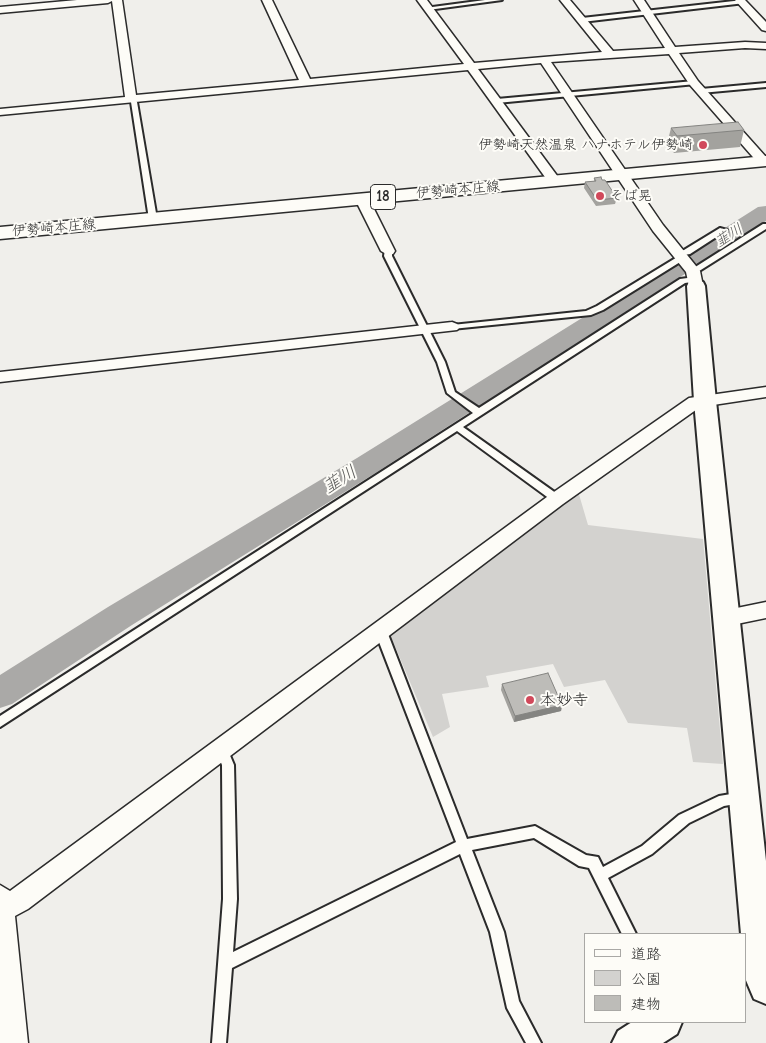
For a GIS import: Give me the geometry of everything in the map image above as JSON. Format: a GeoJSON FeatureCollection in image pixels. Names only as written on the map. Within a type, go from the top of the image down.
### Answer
{"type":"FeatureCollection","features":[{"type":"Feature","properties":{"kind":"main road","name":"伊勢崎本庄線"},"geometry":{"type":"LineString","coordinates":[[0,233],[765,161]]}},
{"type":"Feature","properties":{"kind":"street"},"geometry":{"type":"LineString","coordinates":[[0,10],[108,0]]}},
{"type":"Feature","properties":{"kind":"street"},"geometry":{"type":"LineString","coordinates":[[117,0],[131,99]]}},
{"type":"Feature","properties":{"kind":"street"},"geometry":{"type":"LineString","coordinates":[[267,0],[306,83]]}},
{"type":"Feature","properties":{"kind":"street"},"geometry":{"type":"LineString","coordinates":[[565,0],[610,55]]}},
{"type":"Feature","properties":{"kind":"street"},"geometry":{"type":"LineString","coordinates":[[639,0],[697,87],[765,161]]}},
{"type":"Feature","properties":{"kind":"street"},"geometry":{"type":"LineString","coordinates":[[745,1],[766,28]]}},
{"type":"Feature","properties":{"kind":"street"},"geometry":{"type":"LineString","coordinates":[[425,4],[555,181]]}},
{"type":"Feature","properties":{"kind":"street"},"geometry":{"type":"LineString","coordinates":[[0,112],[544,60],[745,45],[766,46]]}},
{"type":"Feature","properties":{"kind":"street"},"geometry":{"type":"LineString","coordinates":[[544,60],[621,175],[658,228],[681,256],[695,279],[760,982]]}},
{"type":"Feature","properties":{"kind":"street"},"geometry":{"type":"LineString","coordinates":[[362,199],[388,251]]}},
{"type":"Feature","properties":{"kind":"street"},"geometry":{"type":"LineString","coordinates":[[0,377],[452,327]]}},
{"type":"Feature","properties":{"kind":"street"},"geometry":{"type":"LineString","coordinates":[[14,1043],[1,904],[19,900],[556,499],[695,402],[766,392]]}},
{"type":"Feature","properties":{"kind":"street"},"geometry":{"type":"LineString","coordinates":[[727,618],[766,610]]}},
{"type":"Feature","properties":{"kind":"street"},"geometry":{"type":"LineString","coordinates":[[630,1043],[663,1023]]}},
{"type":"Feature","properties":{"kind":"lane"},"geometry":{"type":"LineString","coordinates":[[425,4],[500,0]]}},
{"type":"Feature","properties":{"kind":"lane"},"geometry":{"type":"LineString","coordinates":[[582,20],[745,1]]}},
{"type":"Feature","properties":{"kind":"lane"},"geometry":{"type":"LineString","coordinates":[[497,101],[697,87],[766,85]]}},
{"type":"Feature","properties":{"kind":"lane"},"geometry":{"type":"LineString","coordinates":[[131,99],[134,102],[153,219]]}},
{"type":"Feature","properties":{"kind":"lane"},"geometry":{"type":"LineString","coordinates":[[0,722],[458,427],[476,411],[683,281],[695,279],[766,226]]}},
{"type":"Feature","properties":{"kind":"lane"},"geometry":{"type":"LineString","coordinates":[[452,327],[588,313],[600,308],[723,230]]}},
{"type":"Feature","properties":{"kind":"lane"},"geometry":{"type":"LineString","coordinates":[[388,251],[388,256],[441,362],[451,393],[476,411]]}},
{"type":"Feature","properties":{"kind":"lane"},"geometry":{"type":"LineString","coordinates":[[458,427],[556,499]]}},
{"type":"Feature","properties":{"kind":"lane"},"geometry":{"type":"LineString","coordinates":[[380,629],[462,846],[497,932],[512,1003],[534,1043]]}},
{"type":"Feature","properties":{"kind":"lane"},"geometry":{"type":"LineString","coordinates":[[219,1043],[230,899],[228,765],[222,750]]}},
{"type":"Feature","properties":{"kind":"lane"},"geometry":{"type":"LineString","coordinates":[[601,875],[647,850],[684,819],[723,800],[744,798]]}},
{"type":"Feature","properties":{"kind":"lane"},"geometry":{"type":"LineString","coordinates":[[226,963],[462,846],[535,832],[584,861],[593,862],[629,933]]}},
{"type":"Feature","properties":{"kind":"green space"},"geometry":{"type":"Polygon","coordinates":[[[578,491],[588,525],[703,539],[723,764],[693,762],[687,728],[628,723],[605,680],[564,687],[553,664],[486,676],[489,687],[442,694],[450,727],[433,737],[389,632],[578,491]]]}},
{"type":"Feature","properties":{"kind":"building"},"geometry":{"type":"Polygon","coordinates":[[[738,122],[744,130],[677,136],[671,128],[738,122]]]}},
{"type":"Feature","properties":{"kind":"building"},"geometry":{"type":"Polygon","coordinates":[[[601,177],[617,198],[597,200],[585,182],[596,181],[594,178],[601,177]]]}},
{"type":"Feature","properties":{"kind":"building","name":"本妙寺"},"geometry":{"type":"Polygon","coordinates":[[[548,673],[562,705],[515,716],[502,684],[548,673]]]}},
{"type":"Feature","properties":{"kind":"waterway","name":"韮川"},"geometry":{"type":"LineString","coordinates":[[692,259],[766,212]]}},
{"type":"Feature","properties":{"kind":"waterway","name":"韮川"},"geometry":{"type":"LineString","coordinates":[[0,693],[120,616],[367,465],[680,267]]}},
{"type":"Feature","properties":{"kind":"place","name":"伊勢崎天然温泉 ハナホテル伊勢崎"},"geometry":{"type":"Point","coordinates":[703,145]}},
{"type":"Feature","properties":{"kind":"place","name":"そば晃"},"geometry":{"type":"Point","coordinates":[600,196]}},
{"type":"Feature","properties":{"kind":"place","name":"本妙寺"},"geometry":{"type":"Point","coordinates":[530,700]}}]}
